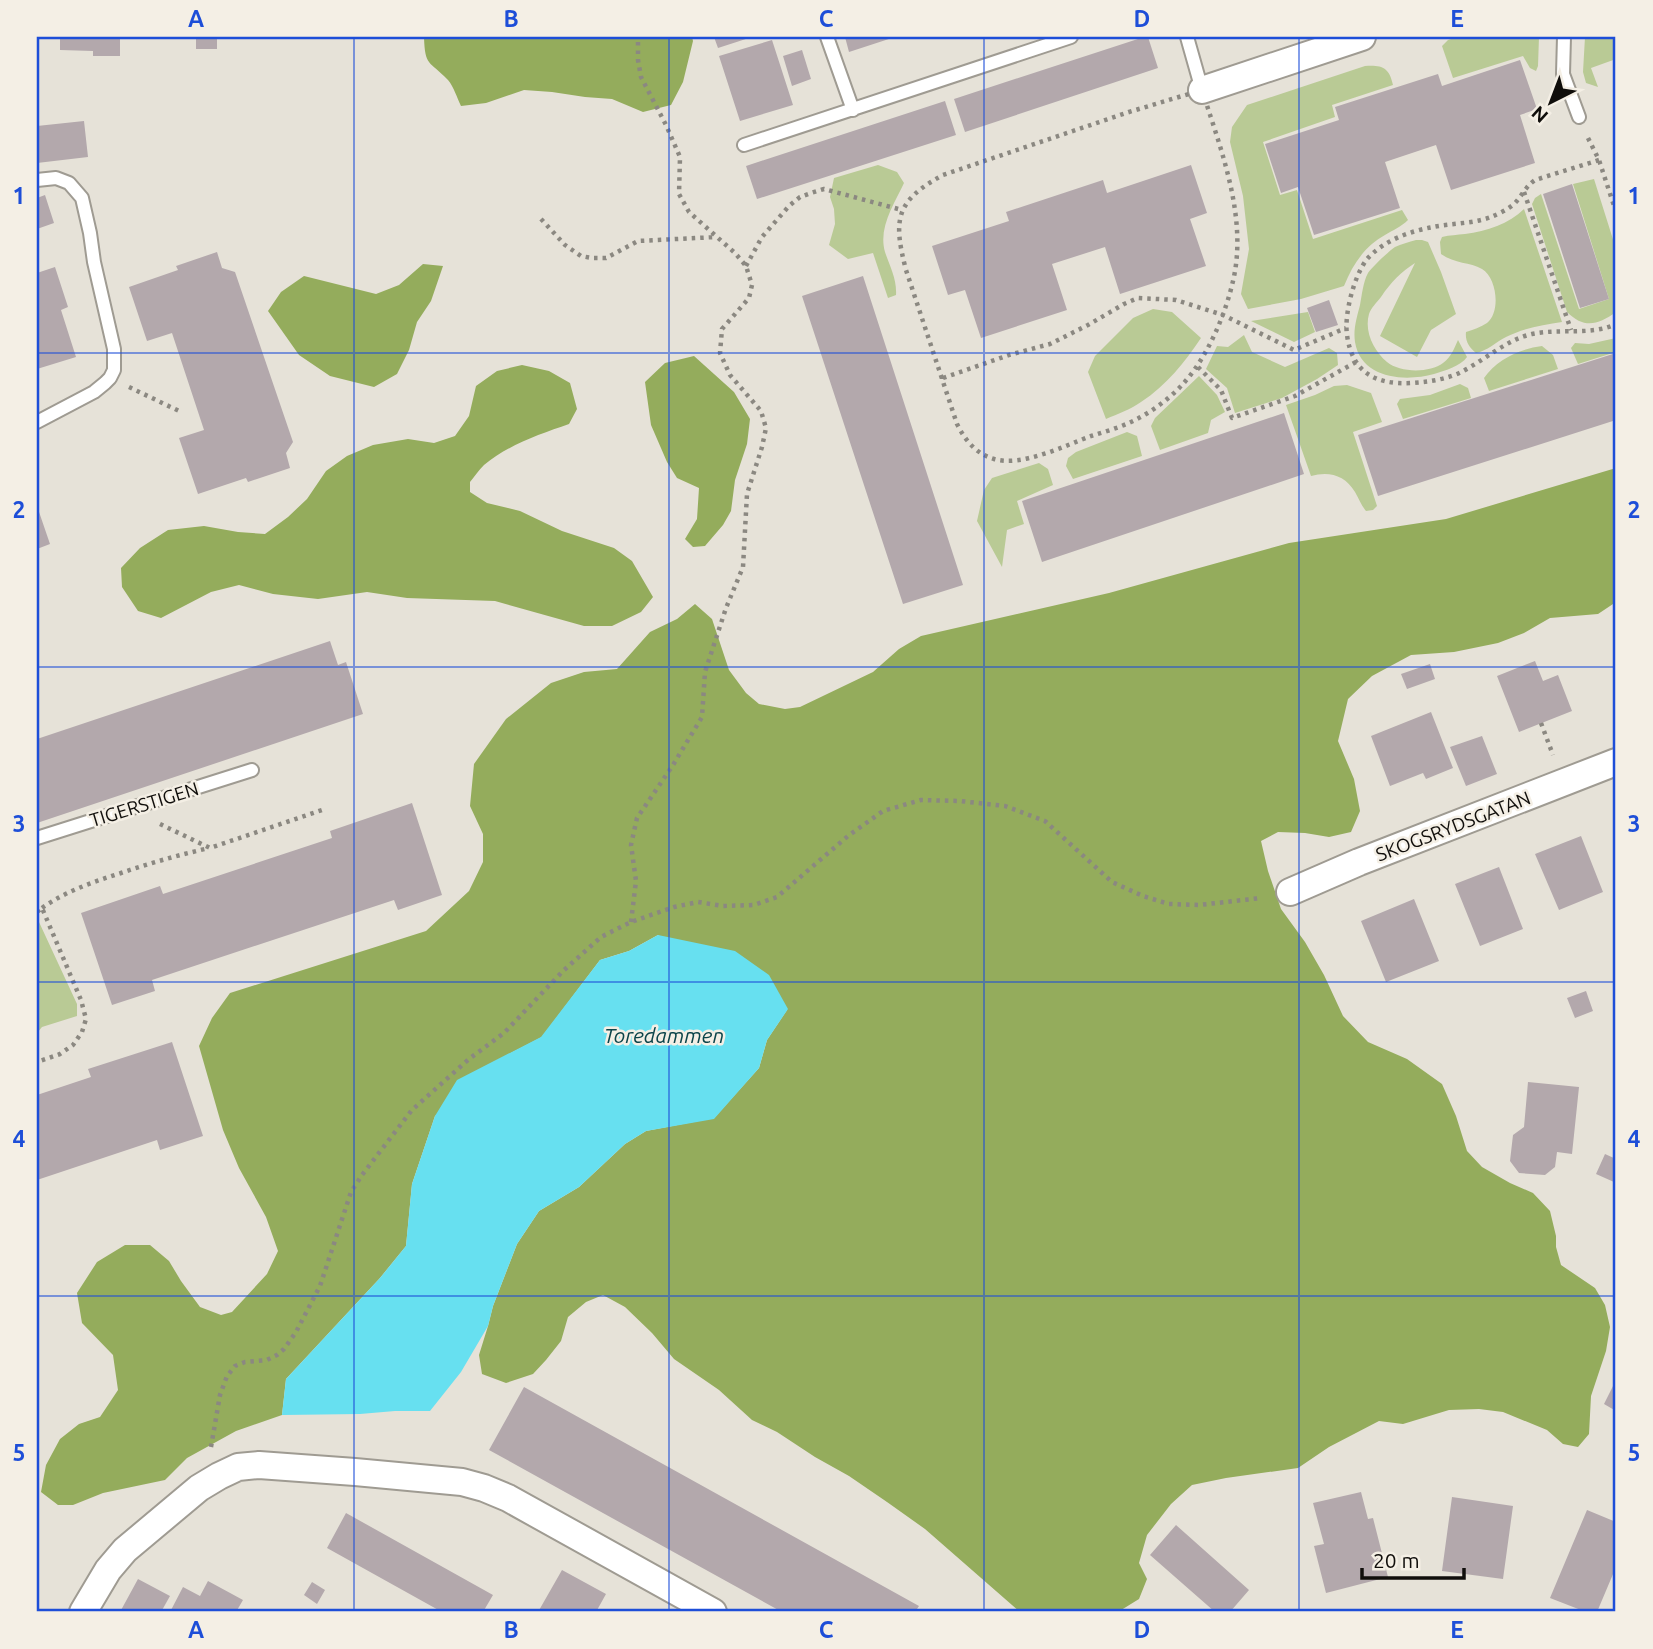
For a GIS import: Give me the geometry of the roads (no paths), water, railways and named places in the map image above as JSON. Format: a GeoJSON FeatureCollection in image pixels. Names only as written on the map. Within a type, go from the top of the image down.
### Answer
{"type":"FeatureCollection","features":[{"type":"Feature","properties":{"kind":"street"},"geometry":{"type":"LineString","coordinates":[[1202,90],[1362,37]]}},
{"type":"Feature","properties":{"kind":"street","name":"SKOGSRYDSGATAN"},"geometry":{"type":"LineString","coordinates":[[1280,894],[1616,762]]}},
{"type":"Feature","properties":{"kind":"street"},"geometry":{"type":"LineString","coordinates":[[83,1612],[108,1570],[125,1550],[161,1519],[199,1488],[219,1476],[238,1467],[259,1465],[462,1482],[484,1488],[713,1612]]}},
{"type":"Feature","properties":{"kind":"lane"},"geometry":{"type":"LineString","coordinates":[[827,37],[853,110]]}},
{"type":"Feature","properties":{"kind":"lane"},"geometry":{"type":"LineString","coordinates":[[744,145],[1072,37]]}},
{"type":"Feature","properties":{"kind":"lane"},"geometry":{"type":"LineString","coordinates":[[1187,37],[1202,90]]}},
{"type":"Feature","properties":{"kind":"lane"},"geometry":{"type":"LineString","coordinates":[[1563,37],[1563,74],[1579,117]]}},
{"type":"Feature","properties":{"kind":"lane"},"geometry":{"type":"LineString","coordinates":[[37,180],[56,178],[69,183],[82,198],[114,349],[114,370],[110,378],[94,392],[37,422]]}},
{"type":"Feature","properties":{"kind":"lane","name":"TIGERSTIGEN"},"geometry":{"type":"LineString","coordinates":[[37,838],[252,770]]}},
{"type":"Feature","properties":{"kind":"water","name":"Toredammen"},"geometry":{"type":"Polygon","coordinates":[[[658,935],[735,951],[769,975],[788,1009],[767,1040],[759,1068],[714,1119],[646,1131],[625,1144],[579,1187],[539,1211],[517,1244],[488,1326],[461,1372],[430,1411],[282,1415],[286,1379],[380,1278],[406,1246],[412,1184],[435,1116],[457,1080],[541,1037],[600,960],[629,951],[658,935]]]}}]}
